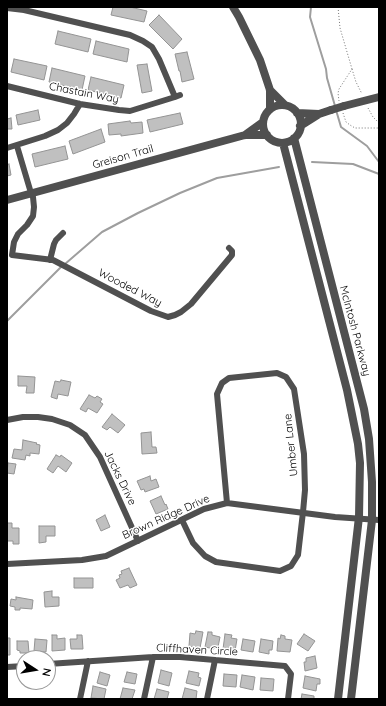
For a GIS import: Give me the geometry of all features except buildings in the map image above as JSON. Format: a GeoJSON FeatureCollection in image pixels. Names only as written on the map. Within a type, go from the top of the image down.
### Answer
{"type":"FeatureCollection","features":[{"type":"Feature","properties":{"kind":"street"},"geometry":{"type":"LineString","coordinates":[[233,7],[260,60],[270,90],[270,109]]}},
{"type":"Feature","properties":{"kind":"street","name":"Chastain Way"},"geometry":{"type":"LineString","coordinates":[[7,8],[24,10],[130,35],[143,41],[152,47],[178,96],[130,111],[80,104],[7,86]]}},
{"type":"Feature","properties":{"kind":"street"},"geometry":{"type":"LineString","coordinates":[[270,90],[285,106]]}},
{"type":"Feature","properties":{"kind":"street"},"geometry":{"type":"LineString","coordinates":[[300,126],[319,114],[342,106],[379,97]]}},
{"type":"Feature","properties":{"kind":"street"},"geometry":{"type":"LineString","coordinates":[[7,148],[17,146],[58,130],[74,114],[80,104]]}},
{"type":"Feature","properties":{"kind":"street"},"geometry":{"type":"LineString","coordinates":[[275,106],[285,106],[294,109],[297,113],[300,122],[299,131],[294,138],[289,141],[277,142],[271,140],[267,135],[263,127],[264,117],[270,109],[275,106]]}},
{"type":"Feature","properties":{"kind":"street"},"geometry":{"type":"LineString","coordinates":[[297,113],[319,114]]}},
{"type":"Feature","properties":{"kind":"street","name":"Greison Trail"},"geometry":{"type":"LineString","coordinates":[[245,134],[263,122]]}},
{"type":"Feature","properties":{"kind":"street","name":"Greison Trail"},"geometry":{"type":"LineString","coordinates":[[7,200],[245,134],[267,135]]}},
{"type":"Feature","properties":{"kind":"street","name":"McIntosh Parkway"},"geometry":{"type":"LineString","coordinates":[[294,138],[364,409],[369,439],[375,520],[351,699]]}},
{"type":"Feature","properties":{"kind":"street","name":"McIntosh Parkway"},"geometry":{"type":"LineString","coordinates":[[283,142],[347,390],[358,444],[360,463],[359,519],[338,699]]}},
{"type":"Feature","properties":{"kind":"street","name":"Wooded Way"},"geometry":{"type":"LineString","coordinates":[[17,146],[33,197],[34,207],[33,216],[18,234],[9,255],[50,260],[60,263],[151,311],[168,316],[181,312],[191,304],[232,255],[232,251],[229,248]]}},
{"type":"Feature","properties":{"kind":"street"},"geometry":{"type":"LineString","coordinates":[[50,260],[54,244],[63,233]]}},
{"type":"Feature","properties":{"kind":"street","name":"Umber Lane"},"geometry":{"type":"LineString","coordinates":[[182,520],[193,543],[205,556],[216,562],[280,571],[292,566],[298,554],[303,512],[305,490],[304,454],[294,389],[286,377],[277,373],[229,378],[222,384],[217,394],[227,503]]}},
{"type":"Feature","properties":{"kind":"street","name":"Jacks Drive"},"geometry":{"type":"LineString","coordinates":[[7,420],[23,417],[52,419],[70,425],[85,435],[100,457],[138,541]]}},
{"type":"Feature","properties":{"kind":"street","name":"Brown Ridge Drive"},"geometry":{"type":"LineString","coordinates":[[7,564],[82,560],[106,556],[204,509],[227,503],[335,517],[375,520]]}},
{"type":"Feature","properties":{"kind":"street"},"geometry":{"type":"LineString","coordinates":[[144,699],[153,657]]}},
{"type":"Feature","properties":{"kind":"street","name":"Cliffhaven Circle"},"geometry":{"type":"LineString","coordinates":[[56,663],[153,657],[180,657],[285,666],[291,674],[288,699]]}},
{"type":"Feature","properties":{"kind":"street"},"geometry":{"type":"LineString","coordinates":[[207,699],[215,660]]}},
{"type":"Feature","properties":{"kind":"street"},"geometry":{"type":"LineString","coordinates":[[80,699],[88,661]]}},
{"type":"Feature","properties":{"kind":"path"},"geometry":{"type":"LineString","coordinates":[[338,7],[340,28],[352,69],[339,89],[338,94],[346,122],[355,128],[379,128]]}},
{"type":"Feature","properties":{"kind":"waterway"},"geometry":{"type":"LineString","coordinates":[[311,7],[310,17],[326,69],[335,106]]}},
{"type":"Feature","properties":{"kind":"waterway"},"geometry":{"type":"LineString","coordinates":[[336,110],[341,127],[367,146],[379,162]]}},
{"type":"Feature","properties":{"kind":"waterway"},"geometry":{"type":"LineString","coordinates":[[312,162],[353,164],[379,174]]}},
{"type":"Feature","properties":{"kind":"waterway"},"geometry":{"type":"LineString","coordinates":[[65,264],[102,232],[180,193],[217,178],[279,167]]}},
{"type":"Feature","properties":{"kind":"waterway"},"geometry":{"type":"LineString","coordinates":[[7,321],[61,267]]}}]}
